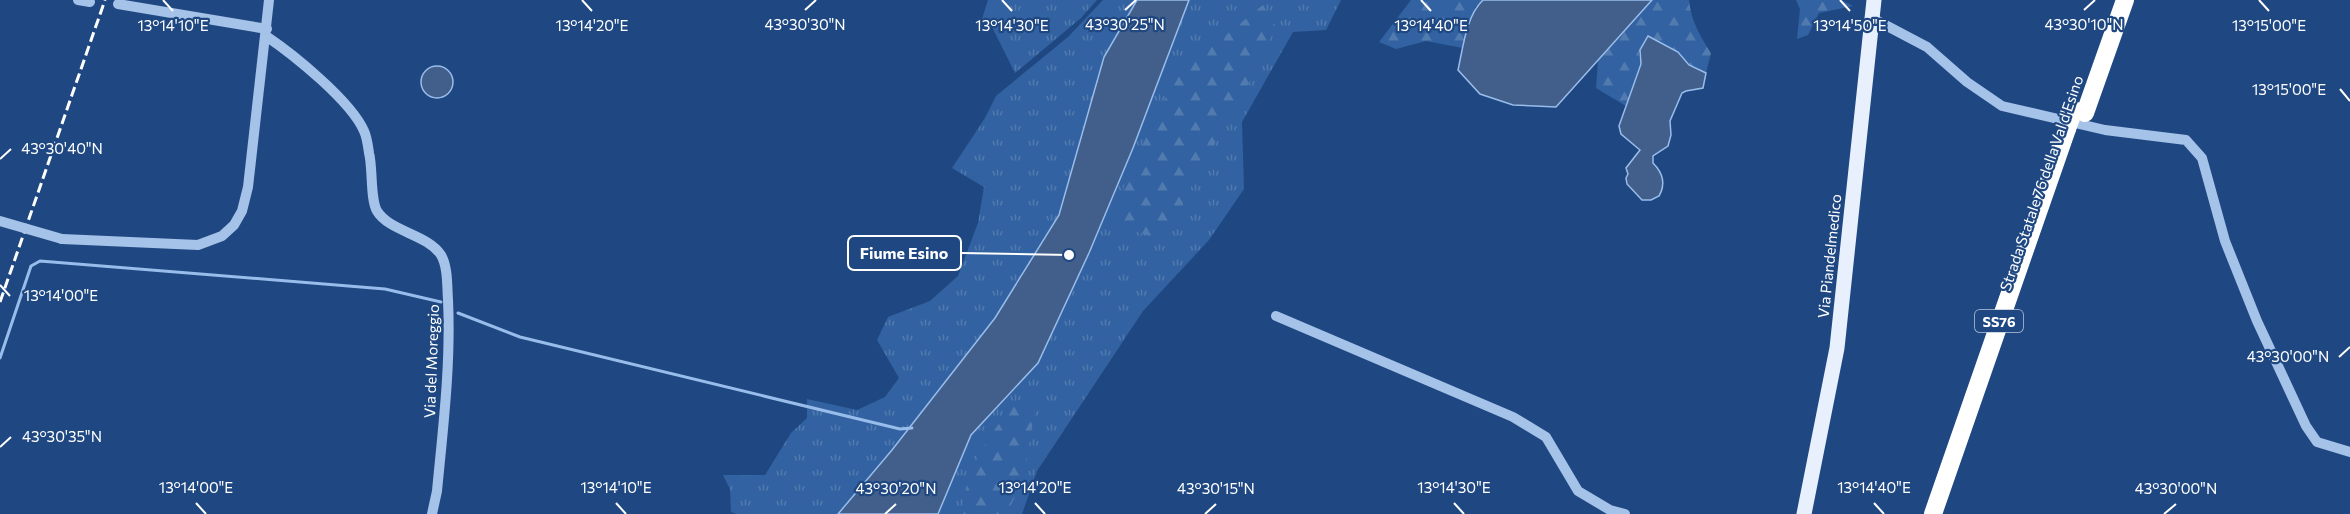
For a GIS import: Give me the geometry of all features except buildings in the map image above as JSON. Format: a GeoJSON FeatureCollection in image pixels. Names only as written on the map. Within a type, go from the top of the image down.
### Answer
{"type":"FeatureCollection","features":[{"type":"Feature","properties":{"kind":"highway","name":"Strada Statale 76 della Val d'Esino"},"geometry":{"type":"LineString","coordinates":[[1945,514],[2073,130],[2113,0]]}},
{"type":"Feature","properties":{"kind":"highway","name":"Strada Statale 76 della Val d'Esino"},"geometry":{"type":"LineString","coordinates":[[2079,111],[2125,0]]}},
{"type":"Feature","properties":{"kind":"highway","name":"Strada Statale 76 della Val d'Esino"},"geometry":{"type":"LineString","coordinates":[[1933,514],[2073,130]]}},
{"type":"Feature","properties":{"kind":"main road","name":"Via Piandelmedico"},"geometry":{"type":"LineString","coordinates":[[1804,514],[1837,348],[1874,0]]}},
{"type":"Feature","properties":{"kind":"street"},"geometry":{"type":"LineString","coordinates":[[0,221],[62,239],[198,245],[222,236],[234,225],[242,211],[248,187],[269,0]]}},
{"type":"Feature","properties":{"kind":"street"},"geometry":{"type":"LineString","coordinates":[[118,4],[266,33]]}},
{"type":"Feature","properties":{"kind":"street"},"geometry":{"type":"LineString","coordinates":[[1872,18],[1927,47],[1967,82],[2002,106],[2105,130],[2186,140],[2202,158],[2225,242],[2257,321],[2306,426],[2317,441],[2350,452]]}},
{"type":"Feature","properties":{"kind":"street","name":"Via del Moreggio"},"geometry":{"type":"LineString","coordinates":[[266,33],[335,93],[355,114],[365,132],[377,211],[387,221],[433,246],[442,256],[447,275],[450,335],[437,491],[432,514]]}},
{"type":"Feature","properties":{"kind":"street"},"geometry":{"type":"LineString","coordinates":[[1276,316],[1513,417],[1546,437],[1578,491],[1610,510],[1625,514]]}},
{"type":"Feature","properties":{"kind":"green space"},"geometry":{"type":"Polygon","coordinates":[[[988,0],[1097,0],[1081,18],[1015,73],[993,29],[982,19],[988,0]]]}},
{"type":"Feature","properties":{"kind":"green space"},"geometry":{"type":"Polygon","coordinates":[[[1103,0],[1137,0],[1104,57],[1059,215],[995,318],[892,450],[838,514],[737,514],[731,512],[730,489],[723,475],[765,475],[791,433],[807,418],[807,399],[857,410],[885,397],[899,378],[877,340],[888,317],[930,301],[958,276],[978,223],[984,187],[952,168],[985,118],[996,96],[1068,37],[1103,0]]]}},
{"type":"Feature","properties":{"kind":"green space"},"geometry":{"type":"Polygon","coordinates":[[[1189,0],[1341,0],[1326,30],[1293,32],[1242,122],[1244,189],[1209,240],[1143,311],[1037,471],[1022,514],[938,514],[971,435],[1038,363],[1089,253],[1133,148],[1189,0]]]}},
{"type":"Feature","properties":{"kind":"green space"},"geometry":{"type":"Polygon","coordinates":[[[1411,0],[1483,0],[1475,7],[1463,48],[1426,41],[1396,49],[1379,42],[1411,0]]]}},
{"type":"Feature","properties":{"kind":"green space"},"geometry":{"type":"Polygon","coordinates":[[[1652,0],[1689,0],[1697,28],[1711,53],[1706,73],[1689,65],[1678,52],[1643,46],[1639,53],[1641,64],[1626,106],[1596,88],[1598,61],[1652,0]]]}},
{"type":"Feature","properties":{"kind":"green space"},"geometry":{"type":"Polygon","coordinates":[[[1796,0],[1841,0],[1853,6],[1819,13],[1808,35],[1797,39],[1800,9],[1796,0]]]}},
{"type":"Feature","properties":{"kind":"green space"},"geometry":{"type":"Polygon","coordinates":[[[1263,5],[1276,27],[1254,74],[1196,177],[1175,222],[1158,239],[1116,225],[1125,181],[1185,52],[1222,38],[1263,5]]]}},
{"type":"Feature","properties":{"kind":"green space"},"geometry":{"type":"Polygon","coordinates":[[[1016,400],[1036,403],[1024,476],[1007,514],[963,514],[964,497],[973,467],[988,439],[1016,400]]]}},
{"type":"Feature","properties":{"kind":"shaded area"},"geometry":{"type":"Polygon","coordinates":[[[1137,0],[1189,0],[1133,148],[1089,253],[1038,363],[971,435],[938,514],[838,514],[892,450],[995,318],[1059,215],[1104,57],[1137,0]]]}},
{"type":"Feature","properties":{"kind":"shaded area"},"geometry":{"type":"Polygon","coordinates":[[[1483,0],[1652,0],[1556,107],[1513,105],[1480,94],[1458,70],[1469,23],[1483,0]]]}},
{"type":"Feature","properties":{"kind":"shaded area"},"geometry":{"type":"Polygon","coordinates":[[[1648,36],[1678,52],[1689,65],[1706,73],[1703,88],[1682,93],[1670,121],[1671,135],[1668,146],[1653,156],[1653,163],[1662,179],[1659,196],[1651,200],[1642,200],[1627,184],[1626,178],[1628,174],[1626,168],[1640,150],[1621,134],[1619,126],[1641,64],[1640,50],[1648,36]]]}},
{"type":"Feature","properties":{"kind":"shaded area"},"geometry":{"type":"Polygon","coordinates":[[[437,66],[448,71],[453,82],[448,93],[437,98],[426,93],[421,82],[426,71],[437,66]]]}},
{"type":"Feature","properties":{"kind":"waterway"},"geometry":{"type":"LineString","coordinates":[[0,358],[31,266],[40,261],[385,289],[441,302]]}},
{"type":"Feature","properties":{"kind":"waterway"},"geometry":{"type":"LineString","coordinates":[[458,313],[520,337],[900,429],[912,428]]}},
{"type":"Feature","properties":{"kind":"railway"},"geometry":{"type":"LineString","coordinates":[[0,302],[105,0]]}},
{"type":"Feature","properties":{"kind":"place","name":"Fiume Esino"},"geometry":{"type":"Point","coordinates":[1069,255]}}]}
